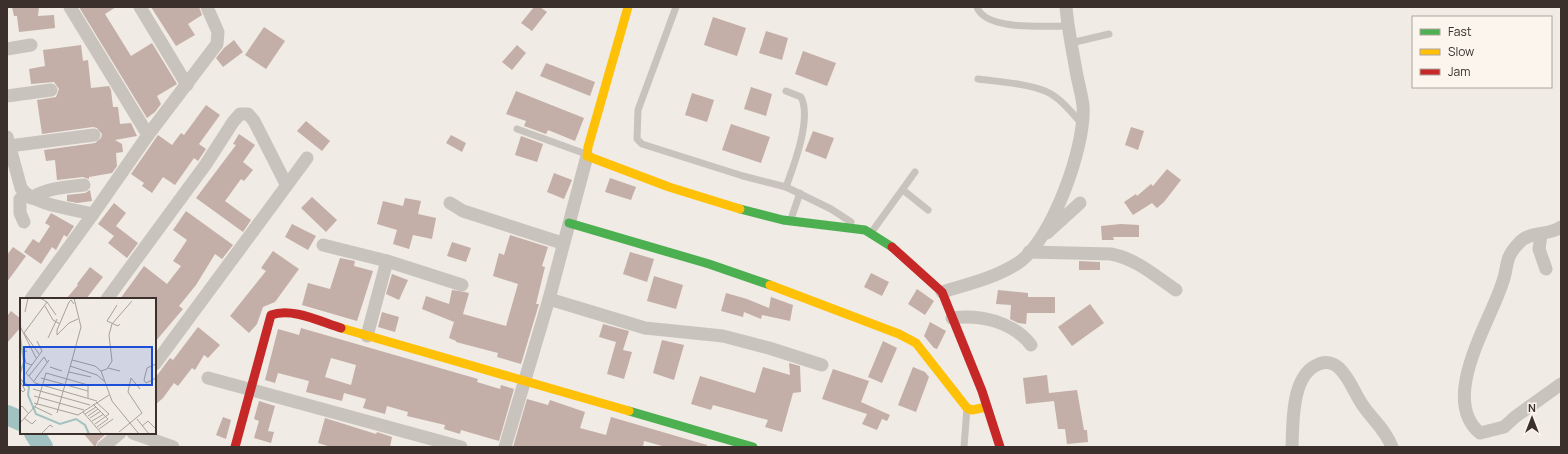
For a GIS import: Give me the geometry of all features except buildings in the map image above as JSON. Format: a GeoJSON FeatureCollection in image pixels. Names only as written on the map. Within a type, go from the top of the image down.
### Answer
{"type":"FeatureCollection","features":[{"type":"Feature","properties":{"kind":"street"},"geometry":{"type":"LineString","coordinates":[[70,7],[148,135]]}},
{"type":"Feature","properties":{"kind":"street"},"geometry":{"type":"LineString","coordinates":[[140,7],[187,85]]}},
{"type":"Feature","properties":{"kind":"street"},"geometry":{"type":"LineString","coordinates":[[32,298],[148,135],[217,44],[218,32],[207,7]]}},
{"type":"Feature","properties":{"kind":"street"},"geometry":{"type":"LineString","coordinates":[[505,447],[549,298],[562,243],[628,7]]}},
{"type":"Feature","properties":{"kind":"street"},"geometry":{"type":"LineString","coordinates":[[1040,239],[1074,166],[1082,125],[1083,106],[1068,26],[1066,7]]}},
{"type":"Feature","properties":{"kind":"street"},"geometry":{"type":"LineString","coordinates":[[7,49],[31,45]]}},
{"type":"Feature","properties":{"kind":"street"},"geometry":{"type":"LineString","coordinates":[[7,96],[51,90]]}},
{"type":"Feature","properties":{"kind":"street"},"geometry":{"type":"LineString","coordinates":[[108,298],[206,164],[232,122],[240,114],[248,114],[254,121],[286,184]]}},
{"type":"Feature","properties":{"kind":"street"},"geometry":{"type":"LineString","coordinates":[[93,214],[37,201],[28,196],[21,188],[8,142],[94,135]]}},
{"type":"Feature","properties":{"kind":"street"},"geometry":{"type":"LineString","coordinates":[[587,155],[669,187],[720,203],[790,221],[834,225],[868,232],[891,246],[942,292],[987,407],[1000,447]]}},
{"type":"Feature","properties":{"kind":"street"},"geometry":{"type":"LineString","coordinates":[[156,363],[286,184],[307,158]]}},
{"type":"Feature","properties":{"kind":"street"},"geometry":{"type":"LineString","coordinates":[[24,222],[19,207],[20,199],[52,189],[84,185]]}},
{"type":"Feature","properties":{"kind":"street"},"geometry":{"type":"LineString","coordinates":[[450,203],[463,211],[562,243]]}},
{"type":"Feature","properties":{"kind":"street"},"geometry":{"type":"LineString","coordinates":[[942,292],[995,276],[1020,262],[1040,239],[1080,204]]}},
{"type":"Feature","properties":{"kind":"street"},"geometry":{"type":"LineString","coordinates":[[568,223],[709,264],[812,300],[899,334],[916,342],[967,408],[972,410],[987,407]]}},
{"type":"Feature","properties":{"kind":"street"},"geometry":{"type":"LineString","coordinates":[[1561,227],[1541,235],[1530,235],[1520,241],[1510,252],[1506,262],[1503,283],[1482,330],[1468,370],[1465,402],[1474,428],[1480,433],[1490,432],[1504,427],[1515,417],[1561,384]]}},
{"type":"Feature","properties":{"kind":"street"},"geometry":{"type":"LineString","coordinates":[[1541,235],[1539,249],[1546,269]]}},
{"type":"Feature","properties":{"kind":"street"},"geometry":{"type":"LineString","coordinates":[[323,245],[387,261],[462,285]]}},
{"type":"Feature","properties":{"kind":"street"},"geometry":{"type":"LineString","coordinates":[[1029,252],[1112,254],[1123,256],[1137,262],[1176,290]]}},
{"type":"Feature","properties":{"kind":"street"},"geometry":{"type":"LineString","coordinates":[[367,336],[387,261]]}},
{"type":"Feature","properties":{"kind":"street"},"geometry":{"type":"LineString","coordinates":[[549,298],[645,328],[723,336],[769,348],[822,365]]}},
{"type":"Feature","properties":{"kind":"street"},"geometry":{"type":"LineString","coordinates":[[235,447],[269,320],[275,312],[294,314],[753,447]]}},
{"type":"Feature","properties":{"kind":"street"},"geometry":{"type":"LineString","coordinates":[[952,318],[969,316],[993,320],[1023,334],[1032,345]]}},
{"type":"Feature","properties":{"kind":"street"},"geometry":{"type":"LineString","coordinates":[[1292,447],[1295,397],[1310,369],[1318,364],[1328,363],[1340,369],[1364,407],[1385,433],[1392,447]]}},
{"type":"Feature","properties":{"kind":"street"},"geometry":{"type":"LineString","coordinates":[[208,378],[461,447]]}},
{"type":"Feature","properties":{"kind":"street"},"geometry":{"type":"LineString","coordinates":[[103,447],[119,434]]}},
{"type":"Feature","properties":{"kind":"street"},"geometry":{"type":"LineString","coordinates":[[136,434],[173,447]]}},
{"type":"Feature","properties":{"kind":"lane"},"geometry":{"type":"LineString","coordinates":[[676,7],[638,110],[637,139],[642,144],[688,160],[786,187],[831,209],[868,232],[915,172]]}},
{"type":"Feature","properties":{"kind":"lane"},"geometry":{"type":"LineString","coordinates":[[977,7],[984,16],[996,22],[1068,26]]}},
{"type":"Feature","properties":{"kind":"lane"},"geometry":{"type":"LineString","coordinates":[[1071,43],[1109,34]]}},
{"type":"Feature","properties":{"kind":"lane"},"geometry":{"type":"LineString","coordinates":[[978,79],[1017,84],[1046,92],[1066,106],[1082,125]]}},
{"type":"Feature","properties":{"kind":"lane"},"geometry":{"type":"LineString","coordinates":[[786,91],[801,97],[805,105],[801,141],[786,187]]}},
{"type":"Feature","properties":{"kind":"lane"},"geometry":{"type":"LineString","coordinates":[[517,129],[587,155]]}},
{"type":"Feature","properties":{"kind":"lane"},"geometry":{"type":"LineString","coordinates":[[902,190],[928,210]]}},
{"type":"Feature","properties":{"kind":"lane"},"geometry":{"type":"LineString","coordinates":[[790,221],[800,193]]}},
{"type":"Feature","properties":{"kind":"lane"},"geometry":{"type":"LineString","coordinates":[[964,447],[967,408]]}},
{"type":"Feature","properties":{"kind":"waterway"},"geometry":{"type":"LineString","coordinates":[[7,415],[20,421]]}},
{"type":"Feature","properties":{"kind":"waterway"},"geometry":{"type":"LineString","coordinates":[[35,434],[43,447]]}},
{"type":"Feature","properties":{"kind":"traffic: fast"},"geometry":{"type":"LineString","coordinates":[[740,209],[783,220],[865,230],[892,247]]}},
{"type":"Feature","properties":{"kind":"traffic: fast"},"geometry":{"type":"LineString","coordinates":[[569,223],[709,264],[770,285]]}},
{"type":"Feature","properties":{"kind":"traffic: fast"},"geometry":{"type":"LineString","coordinates":[[629,411],[753,447]]}},
{"type":"Feature","properties":{"kind":"traffic: slow"},"geometry":{"type":"LineString","coordinates":[[628,7],[588,147],[587,156],[669,187],[740,209]]}},
{"type":"Feature","properties":{"kind":"traffic: slow"},"geometry":{"type":"LineString","coordinates":[[770,285],[899,334],[916,343],[967,408],[972,410],[987,407]]}},
{"type":"Feature","properties":{"kind":"traffic: slow"},"geometry":{"type":"LineString","coordinates":[[341,328],[629,411]]}},
{"type":"Feature","properties":{"kind":"traffic: jam"},"geometry":{"type":"LineString","coordinates":[[892,247],[942,292],[982,391],[1000,447]]}},
{"type":"Feature","properties":{"kind":"traffic: jam"},"geometry":{"type":"LineString","coordinates":[[235,447],[271,315],[279,313],[297,314],[341,328]]}}]}
